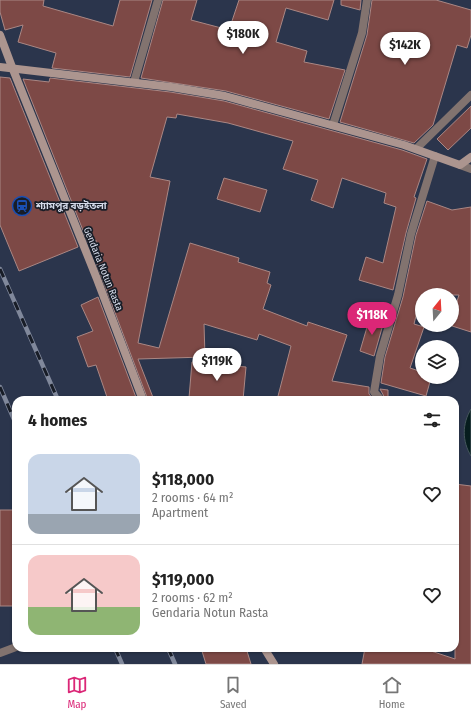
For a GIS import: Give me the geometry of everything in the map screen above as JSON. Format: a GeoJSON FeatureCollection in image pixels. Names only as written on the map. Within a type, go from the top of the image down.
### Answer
{"type":"FeatureCollection","features":[{"type":"Feature","properties":{"kind":"main road","name":"Gendaria Notun Rasta"},"geometry":{"type":"LineString","coordinates":[[0,34],[141,396]]}},
{"type":"Feature","properties":{"kind":"main road"},"geometry":{"type":"LineString","coordinates":[[0,67],[12,67],[134,82],[225,96],[416,149],[460,165],[471,157]]}},
{"type":"Feature","properties":{"kind":"main road"},"geometry":{"type":"LineString","coordinates":[[266,652],[274,664]]}},
{"type":"Feature","properties":{"kind":"street"},"geometry":{"type":"LineString","coordinates":[[134,82],[158,0]]}},
{"type":"Feature","properties":{"kind":"street"},"geometry":{"type":"LineString","coordinates":[[333,125],[362,33],[367,0]]}},
{"type":"Feature","properties":{"kind":"street"},"geometry":{"type":"LineString","coordinates":[[416,149],[471,95]]}},
{"type":"Feature","properties":{"kind":"street"},"geometry":{"type":"LineString","coordinates":[[378,396],[374,392],[380,356],[398,295],[411,234],[435,156]]}},
{"type":"Feature","properties":{"kind":"street"},"geometry":{"type":"LineString","coordinates":[[460,165],[471,169]]}},
{"type":"Feature","properties":{"kind":"street"},"geometry":{"type":"LineString","coordinates":[[0,653],[12,648]]}},
{"type":"Feature","properties":{"kind":"shaded area"},"geometry":{"type":"Polygon","coordinates":[[[471,409],[471,456],[466,444],[464,432],[466,421],[471,409]]]}},
{"type":"Feature","properties":{"kind":"building"},"geometry":{"type":"Polygon","coordinates":[[[0,0],[44,0],[43,6],[113,26],[120,0],[152,0],[130,77],[52,68],[56,53],[18,42],[23,25],[5,30],[0,12],[0,0]]]}},
{"type":"Feature","properties":{"kind":"building"},"geometry":{"type":"Polygon","coordinates":[[[163,0],[197,0],[191,20],[229,30],[239,0],[334,0],[328,20],[286,8],[276,42],[307,51],[304,62],[345,70],[329,119],[226,91],[141,78],[163,0]]]}},
{"type":"Feature","properties":{"kind":"building"},"geometry":{"type":"Polygon","coordinates":[[[341,0],[361,0],[360,10],[341,5],[341,0]]]}},
{"type":"Feature","properties":{"kind":"building"},"geometry":{"type":"Polygon","coordinates":[[[372,0],[436,0],[471,10],[471,35],[467,48],[457,45],[433,125],[414,143],[340,122],[367,35],[372,0]]]}},
{"type":"Feature","properties":{"kind":"building"},"geometry":{"type":"Polygon","coordinates":[[[0,77],[10,78],[78,247],[19,271],[0,225],[0,77]]]}},
{"type":"Feature","properties":{"kind":"building"},"geometry":{"type":"Polygon","coordinates":[[[50,78],[170,92],[224,101],[402,150],[427,159],[414,197],[416,198],[406,233],[393,290],[359,280],[366,257],[383,263],[396,207],[384,203],[386,193],[342,178],[333,208],[311,200],[318,180],[283,169],[293,141],[228,123],[177,114],[176,118],[167,117],[150,177],[170,181],[138,343],[159,348],[190,243],[239,258],[238,262],[270,272],[267,283],[271,285],[263,309],[307,326],[308,322],[347,335],[332,381],[369,387],[369,394],[371,396],[278,396],[291,346],[259,334],[257,340],[204,324],[205,357],[138,359],[152,396],[146,396],[97,265],[96,240],[88,243],[23,79],[49,82],[50,78]]]}},
{"type":"Feature","properties":{"kind":"building"},"geometry":{"type":"Polygon","coordinates":[[[471,106],[471,128],[448,150],[437,139],[471,106]]]}},
{"type":"Feature","properties":{"kind":"building"},"geometry":{"type":"Polygon","coordinates":[[[224,178],[267,190],[260,212],[217,199],[224,178]]]}},
{"type":"Feature","properties":{"kind":"building"},"geometry":{"type":"Polygon","coordinates":[[[427,201],[452,210],[471,207],[471,332],[459,328],[459,288],[415,288],[415,332],[422,332],[420,340],[415,340],[415,353],[410,368],[415,370],[415,384],[429,384],[426,396],[381,383],[385,357],[403,297],[416,235],[427,201]]]}},
{"type":"Feature","properties":{"kind":"building"},"geometry":{"type":"Polygon","coordinates":[[[98,297],[135,396],[107,396],[96,365],[88,367],[77,337],[93,331],[81,305],[98,297]]]}},
{"type":"Feature","properties":{"kind":"building"},"geometry":{"type":"Polygon","coordinates":[[[370,317],[384,321],[374,356],[360,351],[370,317]]]}},
{"type":"Feature","properties":{"kind":"building"},"geometry":{"type":"Polygon","coordinates":[[[192,362],[246,367],[243,396],[189,396],[192,362]]]}},
{"type":"Feature","properties":{"kind":"building"},"geometry":{"type":"Polygon","coordinates":[[[380,389],[388,390],[388,396],[384,396],[380,389]]]}},
{"type":"Feature","properties":{"kind":"building"},"geometry":{"type":"Polygon","coordinates":[[[459,484],[471,486],[471,664],[362,664],[364,652],[434,652],[455,659],[455,652],[459,652],[459,484]]]}},
{"type":"Feature","properties":{"kind":"building"},"geometry":{"type":"Polygon","coordinates":[[[0,510],[12,510],[12,606],[0,606],[0,510]]]}},
{"type":"Feature","properties":{"kind":"building"},"geometry":{"type":"Polygon","coordinates":[[[202,652],[247,652],[251,664],[206,664],[202,652]]]}},
{"type":"Feature","properties":{"kind":"railway"},"geometry":{"type":"LineString","coordinates":[[0,269],[56,396]]}},
{"type":"Feature","properties":{"kind":"railway"},"geometry":{"type":"LineString","coordinates":[[0,387],[12,415]]}},
{"type":"Feature","properties":{"kind":"railway"},"geometry":{"type":"LineString","coordinates":[[117,652],[122,664]]}},
{"type":"Feature","properties":{"kind":"railway"},"geometry":{"type":"LineString","coordinates":[[170,652],[175,664]]}},
{"type":"Feature","properties":{"kind":"place","name":"শ্যামপুর বড়ইতলা"},"geometry":{"type":"Point","coordinates":[22,206]}}]}
